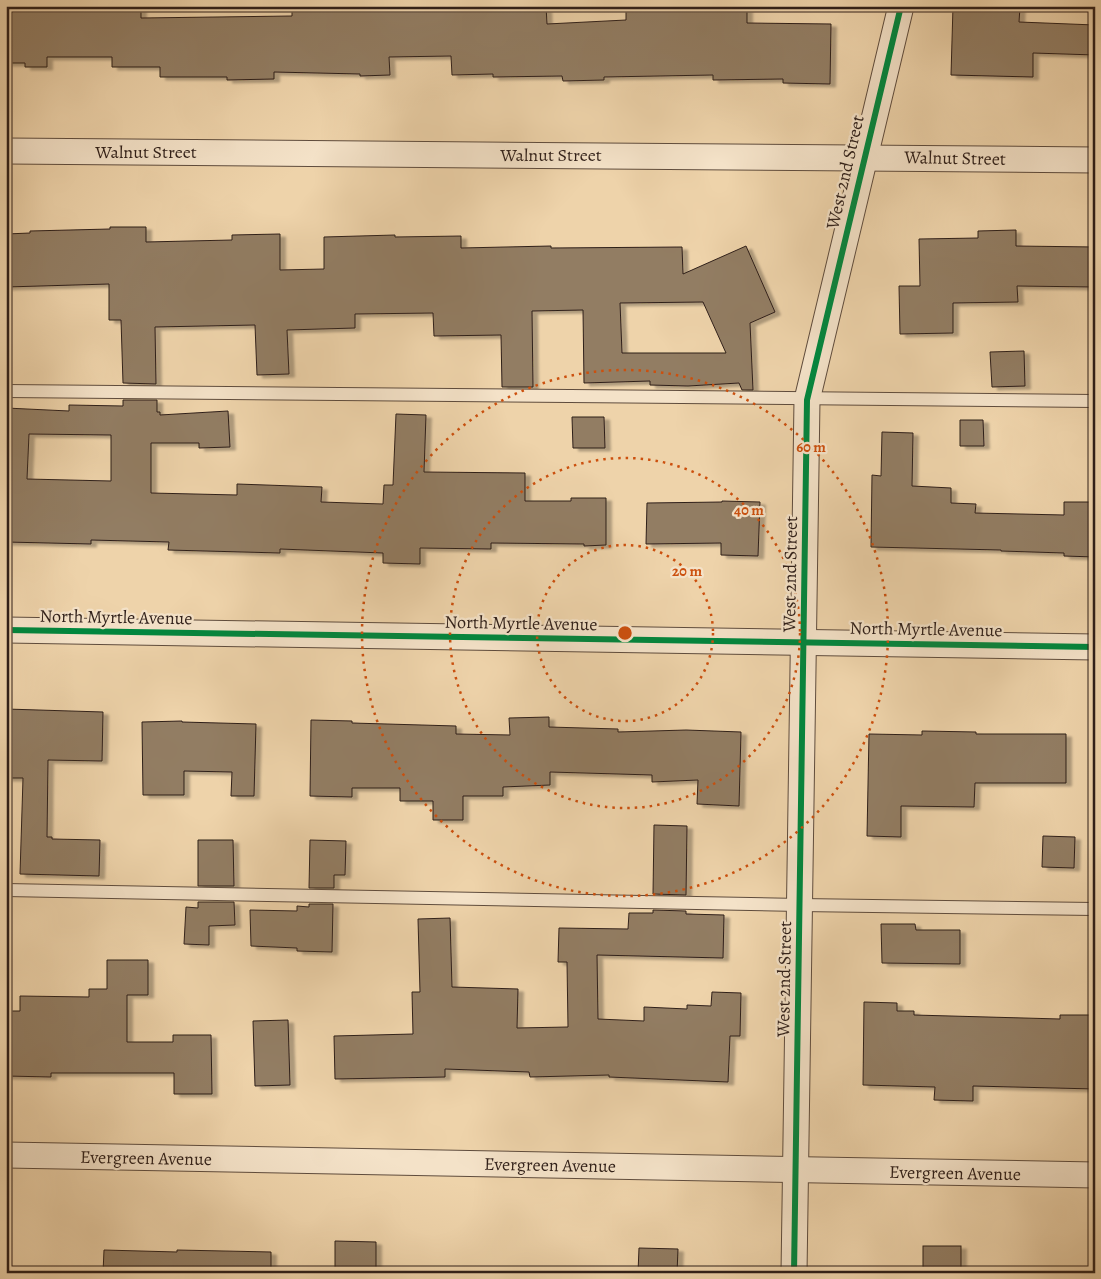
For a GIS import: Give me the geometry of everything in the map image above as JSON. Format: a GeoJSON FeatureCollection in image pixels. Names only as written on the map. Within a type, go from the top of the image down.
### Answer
{"type":"FeatureCollection","features":[{"type":"Feature","properties":{"kind":"street","name":"West 2nd Street"},"geometry":{"type":"LineString","coordinates":[[794,1273],[807,400],[901,6]]}},
{"type":"Feature","properties":{"kind":"street","name":"Walnut Street"},"geometry":{"type":"LineString","coordinates":[[6,151],[1095,160]]}},
{"type":"Feature","properties":{"kind":"street","name":"North Myrtle Avenue"},"geometry":{"type":"LineString","coordinates":[[6,630],[1095,647]]}},
{"type":"Feature","properties":{"kind":"street","name":"Evergreen Avenue"},"geometry":{"type":"LineString","coordinates":[[6,1155],[1095,1175]]}},
{"type":"Feature","properties":{"kind":"lane"},"geometry":{"type":"LineString","coordinates":[[6,391],[807,400],[1095,401]]}},
{"type":"Feature","properties":{"kind":"lane"},"geometry":{"type":"LineString","coordinates":[[6,890],[1095,909]]}},
{"type":"Feature","properties":{"kind":"building"},"geometry":{"type":"Polygon","coordinates":[[[6,6],[141,6],[141,18],[292,16],[292,6],[546,6],[547,24],[626,20],[626,6],[747,6],[747,23],[831,24],[830,84],[783,83],[783,79],[713,80],[713,75],[604,77],[604,80],[563,81],[562,76],[493,77],[493,74],[452,75],[451,56],[389,57],[390,75],[360,76],[360,74],[274,72],[274,79],[227,80],[227,77],[160,77],[160,67],[112,67],[112,57],[47,57],[47,67],[25,67],[25,63],[6,63],[6,6]]]}},
{"type":"Feature","properties":{"kind":"building"},"geometry":{"type":"Polygon","coordinates":[[[953,6],[1020,7],[1019,22],[1095,25],[1095,55],[1033,53],[1033,77],[951,75],[953,6]]]}},
{"type":"Feature","properties":{"kind":"building"},"geometry":{"type":"Polygon","coordinates":[[[110,227],[146,227],[146,242],[232,240],[232,235],[280,234],[280,270],[324,269],[324,237],[461,236],[461,248],[551,246],[551,248],[682,247],[683,274],[746,246],[775,312],[750,323],[753,390],[742,390],[739,383],[688,386],[650,385],[650,381],[584,383],[583,310],[532,311],[533,387],[502,387],[501,335],[434,336],[433,313],[355,314],[355,328],[287,330],[289,374],[257,375],[255,325],[155,327],[156,384],[123,383],[121,320],[109,320],[109,284],[6,287],[6,234],[30,233],[30,231],[110,229],[110,227]],[[703,302],[620,303],[622,353],[726,353],[703,302]]]}},
{"type":"Feature","properties":{"kind":"building"},"geometry":{"type":"Polygon","coordinates":[[[1016,230],[1016,246],[1095,247],[1095,287],[1017,286],[1018,302],[953,303],[953,333],[900,334],[899,286],[920,286],[919,239],[978,238],[978,231],[1016,230]]]}},
{"type":"Feature","properties":{"kind":"building"},"geometry":{"type":"Polygon","coordinates":[[[1024,351],[1025,386],[992,387],[990,352],[1024,351]]]}},
{"type":"Feature","properties":{"kind":"building"},"geometry":{"type":"Polygon","coordinates":[[[123,400],[157,400],[157,412],[160,412],[160,415],[228,411],[230,447],[199,448],[199,443],[151,443],[151,493],[237,495],[237,484],[322,487],[321,502],[383,504],[384,485],[393,485],[396,414],[426,415],[424,472],[525,473],[525,501],[571,501],[571,498],[606,498],[606,545],[491,543],[491,549],[420,548],[420,564],[383,563],[383,553],[280,549],[280,553],[168,550],[169,542],[91,540],[91,544],[6,542],[6,408],[69,411],[69,405],[123,406],[123,400]],[[29,434],[27,479],[111,481],[111,435],[29,434]]]}},
{"type":"Feature","properties":{"kind":"building"},"geometry":{"type":"Polygon","coordinates":[[[572,417],[604,417],[605,448],[573,448],[572,417]]]}},
{"type":"Feature","properties":{"kind":"building"},"geometry":{"type":"Polygon","coordinates":[[[960,420],[983,420],[984,446],[960,446],[960,420]]]}},
{"type":"Feature","properties":{"kind":"building"},"geometry":{"type":"Polygon","coordinates":[[[882,432],[913,433],[912,486],[951,488],[951,503],[976,504],[975,513],[1064,515],[1064,502],[1095,502],[1095,557],[1064,556],[1064,553],[1001,550],[871,547],[872,475],[881,476],[882,432]]]}},
{"type":"Feature","properties":{"kind":"building"},"geometry":{"type":"Polygon","coordinates":[[[760,502],[758,556],[721,555],[721,543],[646,544],[647,503],[760,502]]]}},
{"type":"Feature","properties":{"kind":"building"},"geometry":{"type":"Polygon","coordinates":[[[6,709],[103,712],[102,761],[48,760],[47,837],[52,837],[52,839],[100,840],[99,876],[20,874],[23,778],[6,778],[6,709]]]}},
{"type":"Feature","properties":{"kind":"building"},"geometry":{"type":"Polygon","coordinates":[[[549,717],[549,727],[618,729],[618,732],[686,730],[741,732],[739,806],[697,804],[698,780],[652,782],[652,775],[550,772],[550,785],[503,787],[503,796],[463,796],[463,820],[433,820],[433,801],[400,801],[400,788],[352,788],[352,797],[310,796],[311,720],[456,726],[456,734],[510,735],[509,718],[549,717]]]}},
{"type":"Feature","properties":{"kind":"building"},"geometry":{"type":"Polygon","coordinates":[[[182,721],[256,724],[254,796],[231,796],[232,772],[184,771],[184,795],[143,795],[142,722],[182,721]]]}},
{"type":"Feature","properties":{"kind":"building"},"geometry":{"type":"Polygon","coordinates":[[[922,731],[976,732],[976,734],[1066,734],[1066,783],[975,783],[974,807],[901,806],[901,837],[867,836],[869,734],[922,735],[922,731]]]}},
{"type":"Feature","properties":{"kind":"building"},"geometry":{"type":"Polygon","coordinates":[[[654,825],[687,826],[686,895],[653,894],[654,825]]]}},
{"type":"Feature","properties":{"kind":"building"},"geometry":{"type":"Polygon","coordinates":[[[1043,836],[1075,837],[1074,868],[1042,867],[1043,836]]]}},
{"type":"Feature","properties":{"kind":"building"},"geometry":{"type":"Polygon","coordinates":[[[198,840],[233,840],[234,886],[198,886],[198,840]]]}},
{"type":"Feature","properties":{"kind":"building"},"geometry":{"type":"Polygon","coordinates":[[[310,840],[346,841],[345,875],[334,875],[334,888],[309,888],[310,840]]]}},
{"type":"Feature","properties":{"kind":"building"},"geometry":{"type":"Polygon","coordinates":[[[198,902],[234,902],[235,925],[209,926],[209,945],[184,944],[186,907],[198,908],[198,902]]]}},
{"type":"Feature","properties":{"kind":"building"},"geometry":{"type":"Polygon","coordinates":[[[309,904],[333,904],[332,952],[297,951],[297,948],[251,946],[250,910],[297,911],[297,906],[309,907],[309,904]]]}},
{"type":"Feature","properties":{"kind":"building"},"geometry":{"type":"Polygon","coordinates":[[[653,910],[686,911],[686,914],[724,915],[723,958],[597,955],[598,1019],[644,1021],[644,1007],[687,1009],[687,1005],[711,1006],[712,992],[741,993],[740,1036],[730,1036],[728,1082],[609,1077],[609,1075],[530,1077],[529,1072],[445,1069],[445,1077],[335,1079],[334,1036],[413,1034],[412,992],[420,992],[418,919],[450,918],[452,987],[518,989],[517,1028],[568,1027],[567,962],[558,962],[559,928],[628,929],[629,913],[653,913],[653,910]]]}},
{"type":"Feature","properties":{"kind":"building"},"geometry":{"type":"Polygon","coordinates":[[[881,924],[915,924],[916,930],[960,930],[960,964],[882,963],[881,924]]]}},
{"type":"Feature","properties":{"kind":"building"},"geometry":{"type":"Polygon","coordinates":[[[107,960],[148,960],[148,995],[127,995],[127,1042],[173,1042],[173,1035],[211,1035],[212,1094],[174,1094],[174,1073],[51,1073],[51,1077],[6,1076],[6,1011],[20,1011],[20,996],[89,997],[89,989],[107,989],[107,960]]]}},
{"type":"Feature","properties":{"kind":"building"},"geometry":{"type":"Polygon","coordinates":[[[864,1002],[897,1003],[897,1011],[914,1011],[914,1015],[1060,1019],[1060,1015],[1095,1015],[1095,1089],[973,1086],[973,1101],[934,1100],[935,1087],[863,1085],[864,1002]]]}},
{"type":"Feature","properties":{"kind":"building"},"geometry":{"type":"Polygon","coordinates":[[[288,1020],[290,1085],[255,1086],[253,1021],[288,1020]]]}},
{"type":"Feature","properties":{"kind":"building"},"geometry":{"type":"Polygon","coordinates":[[[335,1241],[376,1242],[376,1273],[335,1273],[335,1241]]]}},
{"type":"Feature","properties":{"kind":"building"},"geometry":{"type":"Polygon","coordinates":[[[923,1246],[961,1246],[961,1273],[923,1273],[923,1246]]]}},
{"type":"Feature","properties":{"kind":"building"},"geometry":{"type":"Polygon","coordinates":[[[639,1248],[678,1249],[677,1273],[638,1273],[639,1248]]]}},
{"type":"Feature","properties":{"kind":"building"},"geometry":{"type":"Polygon","coordinates":[[[104,1250],[271,1252],[271,1273],[103,1273],[104,1250]]]}},
{"type":"Feature","properties":{"kind":"cycle path"},"geometry":{"type":"LineString","coordinates":[[794,1273],[807,400],[901,6]]}},
{"type":"Feature","properties":{"kind":"cycle path"},"geometry":{"type":"LineString","coordinates":[[6,630],[1095,647]]}}]}
